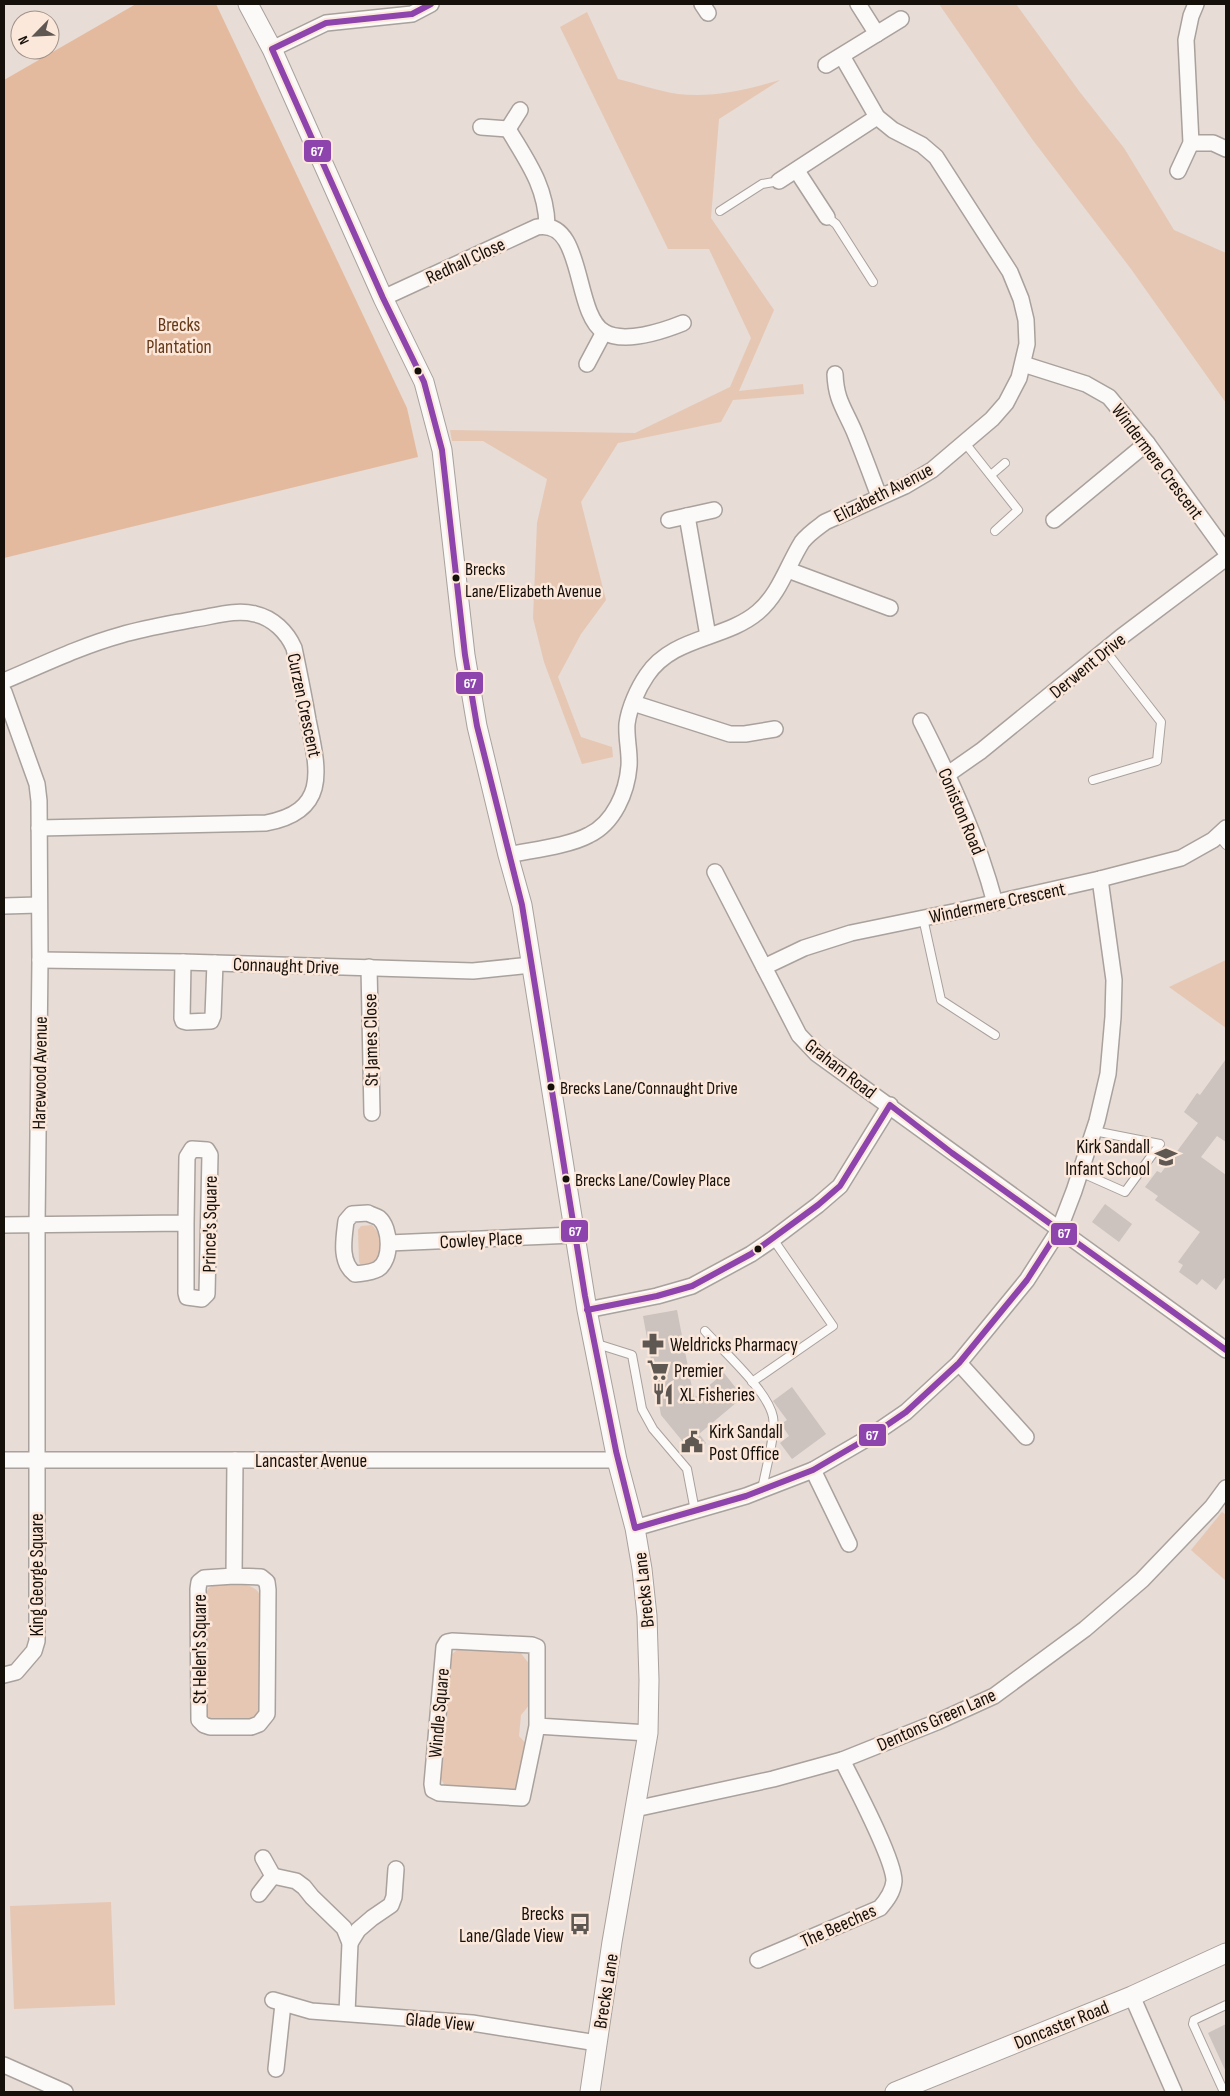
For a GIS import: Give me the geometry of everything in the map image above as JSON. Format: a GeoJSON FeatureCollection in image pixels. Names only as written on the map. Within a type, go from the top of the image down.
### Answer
{"type":"FeatureCollection","features":[{"type":"Feature","properties":{"kind":"street","name":"Brecks Lane"},"geometry":{"type":"LineString","coordinates":[[248,4],[272,49],[383,298],[424,382],[442,450],[465,655],[477,726],[522,905],[587,1310],[618,1460],[635,1528],[642,1569],[647,1616],[648,1733],[590,2092]]}},
{"type":"Feature","properties":{"kind":"street"},"geometry":{"type":"LineString","coordinates":[[272,49],[326,22],[412,14],[431,4]]}},
{"type":"Feature","properties":{"kind":"street"},"geometry":{"type":"LineString","coordinates":[[858,4],[877,34]]}},
{"type":"Feature","properties":{"kind":"street"},"geometry":{"type":"LineString","coordinates":[[1178,171],[1191,143],[1186,40],[1191,16],[1196,4]]}},
{"type":"Feature","properties":{"kind":"street"},"geometry":{"type":"LineString","coordinates":[[826,65],[901,19]]}},
{"type":"Feature","properties":{"kind":"street","name":"Elizabeth Avenue"},"geometry":{"type":"LineString","coordinates":[[508,854],[589,835],[604,824],[615,812],[626,783],[629,765],[627,723],[633,703],[647,674],[679,647],[744,622],[758,612],[774,596],[803,541],[813,530],[825,522],[879,496],[906,486],[932,470],[992,419],[1006,403],[1019,378],[1027,344],[1026,320],[1021,299],[1010,272],[936,157],[922,145],[893,130],[877,117],[842,56]]}},
{"type":"Feature","properties":{"kind":"street"},"geometry":{"type":"LineString","coordinates":[[508,129],[520,110]]}},
{"type":"Feature","properties":{"kind":"street"},"geometry":{"type":"LineString","coordinates":[[780,181],[877,117]]}},
{"type":"Feature","properties":{"kind":"street"},"geometry":{"type":"LineString","coordinates":[[481,127],[508,129]]}},
{"type":"Feature","properties":{"kind":"street"},"geometry":{"type":"LineString","coordinates":[[508,129],[539,182],[546,205],[547,225],[555,229],[565,241],[574,258],[589,313],[604,332],[623,337],[649,334],[683,323]]}},
{"type":"Feature","properties":{"kind":"street"},"geometry":{"type":"LineString","coordinates":[[1191,143],[1213,143],[1226,149]]}},
{"type":"Feature","properties":{"kind":"street"},"geometry":{"type":"LineString","coordinates":[[797,171],[827,217]]}},
{"type":"Feature","properties":{"kind":"street","name":"Redhall Close"},"geometry":{"type":"LineString","coordinates":[[383,298],[537,227],[547,225]]}},
{"type":"Feature","properties":{"kind":"street"},"geometry":{"type":"LineString","coordinates":[[587,364],[604,332]]}},
{"type":"Feature","properties":{"kind":"street","name":"Windermere Crescent"},"geometry":{"type":"LineString","coordinates":[[1023,364],[1068,377],[1086,384],[1109,397],[1147,443],[1226,552]]}},
{"type":"Feature","properties":{"kind":"street"},"geometry":{"type":"LineString","coordinates":[[835,374],[839,403],[850,420],[879,496]]}},
{"type":"Feature","properties":{"kind":"street"},"geometry":{"type":"LineString","coordinates":[[1054,520],[1147,443]]}},
{"type":"Feature","properties":{"kind":"street"},"geometry":{"type":"LineString","coordinates":[[670,520],[714,510]]}},
{"type":"Feature","properties":{"kind":"street"},"geometry":{"type":"LineString","coordinates":[[687,516],[708,636]]}},
{"type":"Feature","properties":{"kind":"street","name":"Derwent Drive"},"geometry":{"type":"LineString","coordinates":[[948,774],[981,752],[1105,650],[1226,558]]}},
{"type":"Feature","properties":{"kind":"street"},"geometry":{"type":"LineString","coordinates":[[788,570],[890,608]]}},
{"type":"Feature","properties":{"kind":"street","name":"Curzen Crescent"},"geometry":{"type":"LineString","coordinates":[[4,681],[120,635],[223,614],[242,612],[257,614],[271,620],[289,637],[294,648],[318,768],[314,789],[310,798],[292,816],[266,823],[39,828]]}},
{"type":"Feature","properties":{"kind":"street","name":"Harewood Avenue"},"geometry":{"type":"LineString","coordinates":[[4,692],[37,784],[39,828],[40,960],[36,1459]]}},
{"type":"Feature","properties":{"kind":"street"},"geometry":{"type":"LineString","coordinates":[[633,703],[730,734],[745,734],[775,729]]}},
{"type":"Feature","properties":{"kind":"street","name":"Coniston Road"},"geometry":{"type":"LineString","coordinates":[[921,721],[948,774],[977,842],[995,903]]}},
{"type":"Feature","properties":{"kind":"street","name":"Windermere Crescent"},"geometry":{"type":"LineString","coordinates":[[764,967],[804,948],[851,932],[995,903],[1100,879],[1181,858],[1224,836]]}},
{"type":"Feature","properties":{"kind":"street","name":"Graham Road"},"geometry":{"type":"LineString","coordinates":[[715,872],[799,1035],[817,1054],[1226,1350]]}},
{"type":"Feature","properties":{"kind":"street"},"geometry":{"type":"LineString","coordinates":[[635,1528],[762,1490],[813,1470],[868,1438],[906,1412],[959,1363],[1027,1280],[1059,1230],[1094,1131],[1108,1074],[1114,980],[1100,879]]}},
{"type":"Feature","properties":{"kind":"street"},"geometry":{"type":"LineString","coordinates":[[4,906],[39,905]]}},
{"type":"Feature","properties":{"kind":"street","name":"Connaught Drive"},"geometry":{"type":"LineString","coordinates":[[40,960],[182,962],[472,971],[531,965]]}},
{"type":"Feature","properties":{"kind":"street"},"geometry":{"type":"LineString","coordinates":[[182,962],[182,1018],[183,1021],[187,1022],[211,1021],[213,1016],[215,963]]}},
{"type":"Feature","properties":{"kind":"street","name":"St James Close"},"geometry":{"type":"LineString","coordinates":[[369,967],[372,1113]]}},
{"type":"Feature","properties":{"kind":"street"},"geometry":{"type":"LineString","coordinates":[[587,1310],[657,1296],[692,1286],[751,1254],[818,1205],[840,1186],[890,1105]]}},
{"type":"Feature","properties":{"kind":"street","name":"Prince's Square"},"geometry":{"type":"LineString","coordinates":[[192,1149],[204,1149],[210,1155],[208,1294],[202,1299],[187,1297],[186,1293],[186,1223],[187,1157],[192,1149]]}},
{"type":"Feature","properties":{"kind":"street","name":"Prince's Square"},"geometry":{"type":"LineString","coordinates":[[4,1225],[186,1223]]}},
{"type":"Feature","properties":{"kind":"street","name":"Cowley Place"},"geometry":{"type":"LineString","coordinates":[[388,1243],[574,1235]]}},
{"type":"Feature","properties":{"kind":"street"},"geometry":{"type":"LineString","coordinates":[[959,1363],[1026,1437]]}},
{"type":"Feature","properties":{"kind":"street","name":"King George Square"},"geometry":{"type":"LineString","coordinates":[[4,1675],[16,1672],[34,1651],[37,1641],[36,1459]]}},
{"type":"Feature","properties":{"kind":"street","name":"Lancaster Avenue"},"geometry":{"type":"LineString","coordinates":[[4,1460],[618,1460]]}},
{"type":"Feature","properties":{"kind":"street"},"geometry":{"type":"LineString","coordinates":[[234,1576],[235,1460]]}},
{"type":"Feature","properties":{"kind":"street"},"geometry":{"type":"LineString","coordinates":[[813,1470],[849,1544]]}},
{"type":"Feature","properties":{"kind":"street","name":"Dentons Green Lane"},"geometry":{"type":"LineString","coordinates":[[635,1809],[773,1779],[842,1760],[994,1696],[1085,1629],[1142,1580],[1212,1507],[1226,1488]]}},
{"type":"Feature","properties":{"kind":"street","name":"St Helen's Square"},"geometry":{"type":"LineString","coordinates":[[234,1576],[261,1577],[267,1582],[267,1714],[259,1724],[251,1727],[210,1727],[204,1725],[199,1720],[198,1589],[200,1582],[204,1578],[234,1576]]}},
{"type":"Feature","properties":{"kind":"street","name":"Windle Square"},"geometry":{"type":"LineString","coordinates":[[447,1642],[532,1646],[538,1648],[537,1726],[522,1798],[439,1793],[433,1790],[444,1647],[447,1642]]}},
{"type":"Feature","properties":{"kind":"street"},"geometry":{"type":"LineString","coordinates":[[537,1726],[648,1733]]}},
{"type":"Feature","properties":{"kind":"street","name":"The Beeches"},"geometry":{"type":"LineString","coordinates":[[758,1960],[880,1908],[890,1895],[894,1880],[890,1862],[842,1760]]}},
{"type":"Feature","properties":{"kind":"street"},"geometry":{"type":"LineString","coordinates":[[263,1858],[273,1876],[296,1881],[344,1928],[350,1943],[347,2013]]}},
{"type":"Feature","properties":{"kind":"street"},"geometry":{"type":"LineString","coordinates":[[350,1943],[358,1930],[391,1905],[394,1897],[396,1870]]}},
{"type":"Feature","properties":{"kind":"street"},"geometry":{"type":"LineString","coordinates":[[259,1894],[273,1876]]}},
{"type":"Feature","properties":{"kind":"street","name":"Doncaster Road"},"geometry":{"type":"LineString","coordinates":[[895,2092],[1132,1996],[1226,1953]]}},
{"type":"Feature","properties":{"kind":"street"},"geometry":{"type":"LineString","coordinates":[[1132,1996],[1174,2092]]}},
{"type":"Feature","properties":{"kind":"street","name":"Glade View"},"geometry":{"type":"LineString","coordinates":[[276,2070],[278,2002],[312,2011],[472,2023],[597,2043]]}},
{"type":"Feature","properties":{"kind":"street"},"geometry":{"type":"LineString","coordinates":[[4,2065],[65,2092]]}},
{"type":"Feature","properties":{"kind":"lane"},"geometry":{"type":"LineString","coordinates":[[720,211],[762,184],[780,181]]}},
{"type":"Feature","properties":{"kind":"lane"},"geometry":{"type":"LineString","coordinates":[[827,217],[836,224],[873,282]]}},
{"type":"Feature","properties":{"kind":"lane"},"geometry":{"type":"LineString","coordinates":[[965,442],[1018,510],[995,531]]}},
{"type":"Feature","properties":{"kind":"lane"},"geometry":{"type":"LineString","coordinates":[[991,475],[1005,463]]}},
{"type":"Feature","properties":{"kind":"lane"},"geometry":{"type":"LineString","coordinates":[[1093,780],[1157,761],[1161,722],[1105,650]]}},
{"type":"Feature","properties":{"kind":"lane"},"geometry":{"type":"LineString","coordinates":[[923,918],[941,1000],[995,1035]]}},
{"type":"Feature","properties":{"kind":"lane"},"geometry":{"type":"LineString","coordinates":[[1080,1172],[1125,1192],[1160,1144],[1094,1131]]}},
{"type":"Feature","properties":{"kind":"lane"},"geometry":{"type":"LineString","coordinates":[[752,1382],[834,1326],[773,1239]]}},
{"type":"Feature","properties":{"kind":"lane"},"geometry":{"type":"LineString","coordinates":[[705,1331],[752,1382],[769,1404],[773,1418],[772,1434],[762,1490]]}},
{"type":"Feature","properties":{"kind":"lane"},"geometry":{"type":"LineString","coordinates":[[593,1343],[632,1355],[642,1409],[653,1429],[687,1468],[694,1511]]}},
{"type":"Feature","properties":{"kind":"lane"},"geometry":{"type":"LineString","coordinates":[[1224,2092],[1193,2024],[1194,2020],[1226,2005]]}},
{"type":"Feature","properties":{"kind":"shaded area"},"geometry":{"type":"Polygon","coordinates":[[[939,4],[1016,4],[1079,91],[1124,148],[1174,230],[1226,253],[1226,403],[1131,269],[1032,139],[939,4]]]}},
{"type":"Feature","properties":{"kind":"shaded area"},"geometry":{"type":"Polygon","coordinates":[[[587,12],[618,79],[663,91],[691,95],[729,92],[780,80],[719,119],[711,218],[774,310],[739,391],[803,384],[804,394],[733,400],[721,422],[618,443],[581,502],[606,600],[581,634],[558,677],[581,737],[612,747],[613,757],[582,764],[544,662],[533,618],[537,523],[547,479],[483,441],[452,441],[450,430],[635,433],[730,387],[751,338],[709,249],[668,249],[560,27],[587,12]]]}},
{"type":"Feature","properties":{"kind":"shaded area"},"geometry":{"type":"Polygon","coordinates":[[[1226,960],[1226,1028],[1169,987],[1226,960]]]}},
{"type":"Feature","properties":{"kind":"shaded area"},"geometry":{"type":"Polygon","coordinates":[[[372,1225],[380,1235],[379,1261],[374,1266],[362,1266],[359,1262],[358,1230],[361,1226],[372,1225]]]}},
{"type":"Feature","properties":{"kind":"shaded area"},"geometry":{"type":"Polygon","coordinates":[[[1222,1512],[1226,1515],[1226,1581],[1191,1550],[1222,1512]]]}},
{"type":"Feature","properties":{"kind":"shaded area"},"geometry":{"type":"Polygon","coordinates":[[[214,1585],[247,1585],[257,1591],[261,1597],[260,1710],[258,1717],[253,1721],[211,1721],[204,1709],[204,1595],[214,1585]]]}},
{"type":"Feature","properties":{"kind":"shaded area"},"geometry":{"type":"Polygon","coordinates":[[[458,1649],[520,1652],[530,1665],[531,1703],[521,1715],[519,1736],[527,1745],[519,1789],[515,1791],[446,1788],[439,1775],[449,1657],[458,1649]]]}},
{"type":"Feature","properties":{"kind":"shaded area"},"geometry":{"type":"Polygon","coordinates":[[[111,1902],[115,2005],[14,2009],[10,1906],[111,1902]]]}},
{"type":"Feature","properties":{"kind":"green space","name":"Brecks Plantation"},"geometry":{"type":"Polygon","coordinates":[[[136,4],[216,4],[407,408],[418,457],[4,558],[4,80],[39,60],[60,60],[60,48],[136,4]]]}},
{"type":"Feature","properties":{"kind":"building"},"geometry":{"type":"Polygon","coordinates":[[[1226,1059],[1226,1142],[1217,1136],[1201,1157],[1226,1175],[1226,1276],[1216,1290],[1202,1279],[1197,1285],[1179,1272],[1183,1265],[1178,1262],[1200,1232],[1155,1200],[1158,1196],[1145,1187],[1157,1171],[1161,1173],[1198,1123],[1184,1112],[1197,1093],[1200,1095],[1226,1059]]]}},
{"type":"Feature","properties":{"kind":"building"},"geometry":{"type":"Polygon","coordinates":[[[1105,1204],[1132,1224],[1119,1242],[1092,1222],[1105,1204]]]}},
{"type":"Feature","properties":{"kind":"building"},"geometry":{"type":"Polygon","coordinates":[[[677,1310],[694,1398],[724,1373],[743,1397],[699,1434],[706,1443],[693,1454],[661,1415],[643,1316],[677,1310]]]}},
{"type":"Feature","properties":{"kind":"building"},"geometry":{"type":"Polygon","coordinates":[[[792,1387],[826,1434],[792,1459],[780,1443],[789,1436],[781,1424],[787,1420],[773,1401],[792,1387]]]}},
{"type":"Feature","properties":{"kind":"building"},"geometry":{"type":"Polygon","coordinates":[[[1226,2024],[1226,2072],[1208,2033],[1226,2024]]]}},
{"type":"Feature","properties":{"kind":"transit line","name":"67"},"geometry":{"type":"LineString","coordinates":[[431,4],[412,14],[326,23],[272,49],[383,298],[424,382],[442,450],[465,655],[477,726],[522,905],[585,1296],[616,1451],[635,1528],[746,1496],[813,1470],[868,1438],[906,1412],[959,1363],[1027,1280],[1059,1230]]}},
{"type":"Feature","properties":{"kind":"transit line","name":"67"},"geometry":{"type":"LineString","coordinates":[[587,1310],[657,1296],[692,1286],[751,1254],[818,1205],[840,1186],[890,1105],[952,1153],[1226,1350]]}},
{"type":"Feature","properties":{"kind":"place","name":"Brecks Lane/Elizabeth Avenue"},"geometry":{"type":"Point","coordinates":[456,578]}},
{"type":"Feature","properties":{"kind":"place","name":"Brecks Lane/Connaught Drive"},"geometry":{"type":"Point","coordinates":[551,1087]}},
{"type":"Feature","properties":{"kind":"place","name":"Kirk Sandall Infant School"},"geometry":{"type":"Point","coordinates":[1166,1157]}},
{"type":"Feature","properties":{"kind":"place","name":"Brecks Lane/Cowley Place"},"geometry":{"type":"Point","coordinates":[566,1179]}},
{"type":"Feature","properties":{"kind":"place","name":"Weldricks Pharmacy"},"geometry":{"type":"Point","coordinates":[653,1344]}},
{"type":"Feature","properties":{"kind":"place","name":"Premier"},"geometry":{"type":"Point","coordinates":[658,1370]}},
{"type":"Feature","properties":{"kind":"place","name":"XL Fisheries"},"geometry":{"type":"Point","coordinates":[663,1394]}},
{"type":"Feature","properties":{"kind":"place","name":"Kirk Sandall Post Office"},"geometry":{"type":"Point","coordinates":[692,1442]}},
{"type":"Feature","properties":{"kind":"place","name":"Brecks Lane/Glade View"},"geometry":{"type":"Point","coordinates":[580,1924]}}]}
